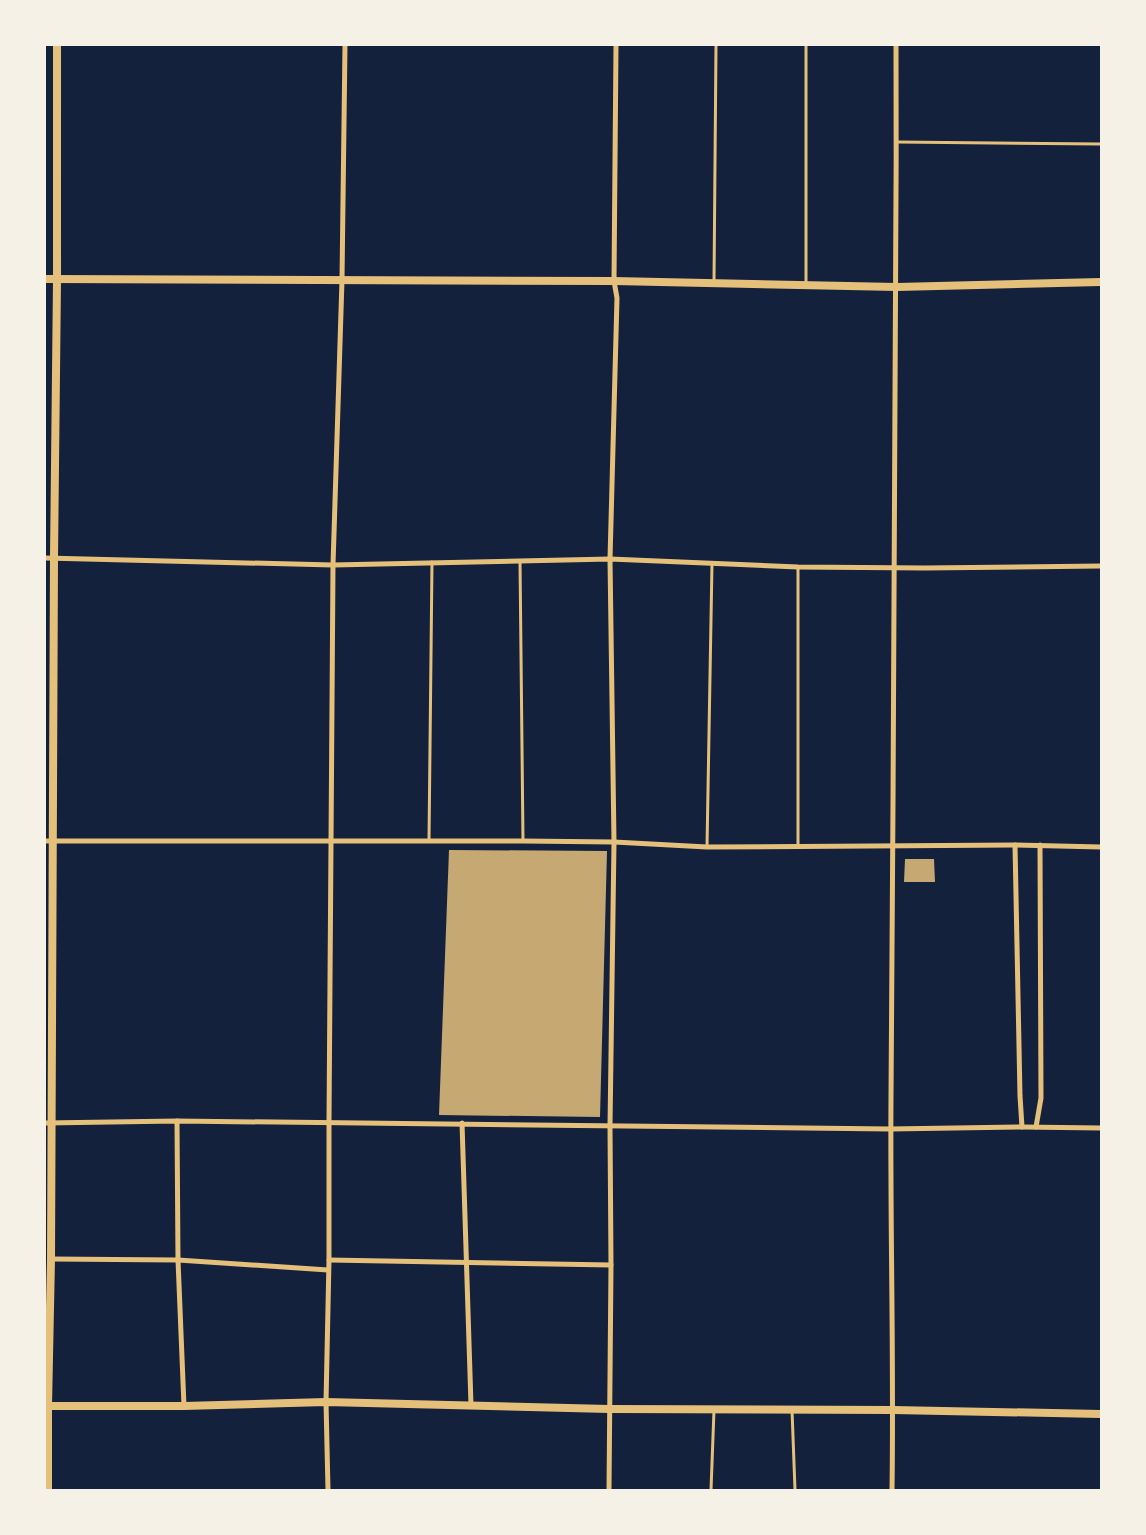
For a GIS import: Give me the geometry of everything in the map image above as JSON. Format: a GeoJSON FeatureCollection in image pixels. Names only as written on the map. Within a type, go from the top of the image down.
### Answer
{"type":"FeatureCollection","features":[{"type":"Feature","properties":{"kind":"street"},"geometry":{"type":"LineString","coordinates":[[48,1490],[46,1406],[51,1259],[48,1123],[49,841],[57,280],[57,45]]}},
{"type":"Feature","properties":{"kind":"street"},"geometry":{"type":"LineString","coordinates":[[328,1490],[326,1402],[329,1260],[333,564],[342,280],[345,45]]}},
{"type":"Feature","properties":{"kind":"street"},"geometry":{"type":"LineString","coordinates":[[608,1490],[614,842],[610,559],[617,298],[614,281],[616,45]]}},
{"type":"Feature","properties":{"kind":"street"},"geometry":{"type":"LineString","coordinates":[[892,1490],[890,1129],[897,287],[896,45]]}},
{"type":"Feature","properties":{"kind":"street"},"geometry":{"type":"LineString","coordinates":[[45,279],[614,281],[897,287],[1101,282]]}},
{"type":"Feature","properties":{"kind":"street"},"geometry":{"type":"LineString","coordinates":[[45,558],[333,564],[610,559],[798,567],[1101,566]]}},
{"type":"Feature","properties":{"kind":"street"},"geometry":{"type":"LineString","coordinates":[[49,841],[523,841],[614,842],[707,847],[1015,845],[1101,847]]}},
{"type":"Feature","properties":{"kind":"street"},"geometry":{"type":"LineString","coordinates":[[1015,845],[1022,1127]]}},
{"type":"Feature","properties":{"kind":"street"},"geometry":{"type":"LineString","coordinates":[[1036,1128],[1041,1098],[1040,845]]}},
{"type":"Feature","properties":{"kind":"street"},"geometry":{"type":"LineString","coordinates":[[48,1123],[178,1121],[890,1129],[1101,1128]]}},
{"type":"Feature","properties":{"kind":"street"},"geometry":{"type":"LineString","coordinates":[[178,1121],[178,1260],[184,1406]]}},
{"type":"Feature","properties":{"kind":"street"},"geometry":{"type":"LineString","coordinates":[[462,1123],[471,1405]]}},
{"type":"Feature","properties":{"kind":"street"},"geometry":{"type":"LineString","coordinates":[[51,1259],[178,1260],[328,1270]]}},
{"type":"Feature","properties":{"kind":"street"},"geometry":{"type":"LineString","coordinates":[[329,1260],[611,1265]]}},
{"type":"Feature","properties":{"kind":"street"},"geometry":{"type":"LineString","coordinates":[[46,1406],[184,1406],[326,1402],[610,1409],[893,1410],[1101,1414]]}},
{"type":"Feature","properties":{"kind":"lane"},"geometry":{"type":"LineString","coordinates":[[714,283],[716,45]]}},
{"type":"Feature","properties":{"kind":"lane"},"geometry":{"type":"LineString","coordinates":[[806,45],[806,285]]}},
{"type":"Feature","properties":{"kind":"lane"},"geometry":{"type":"LineString","coordinates":[[896,142],[1101,144]]}},
{"type":"Feature","properties":{"kind":"lane"},"geometry":{"type":"LineString","coordinates":[[520,560],[523,841]]}},
{"type":"Feature","properties":{"kind":"lane"},"geometry":{"type":"LineString","coordinates":[[429,842],[432,562]]}},
{"type":"Feature","properties":{"kind":"lane"},"geometry":{"type":"LineString","coordinates":[[707,847],[712,563]]}},
{"type":"Feature","properties":{"kind":"lane"},"geometry":{"type":"LineString","coordinates":[[798,567],[798,846]]}},
{"type":"Feature","properties":{"kind":"lane"},"geometry":{"type":"LineString","coordinates":[[711,1490],[714,1409]]}},
{"type":"Feature","properties":{"kind":"lane"},"geometry":{"type":"LineString","coordinates":[[792,1410],[794,1490]]}},
{"type":"Feature","properties":{"kind":"building"},"geometry":{"type":"Polygon","coordinates":[[[449,850],[607,851],[600,1117],[439,1115],[449,850]]]}},
{"type":"Feature","properties":{"kind":"building"},"geometry":{"type":"Polygon","coordinates":[[[905,859],[934,859],[935,882],[904,882],[905,859]]]}}]}
